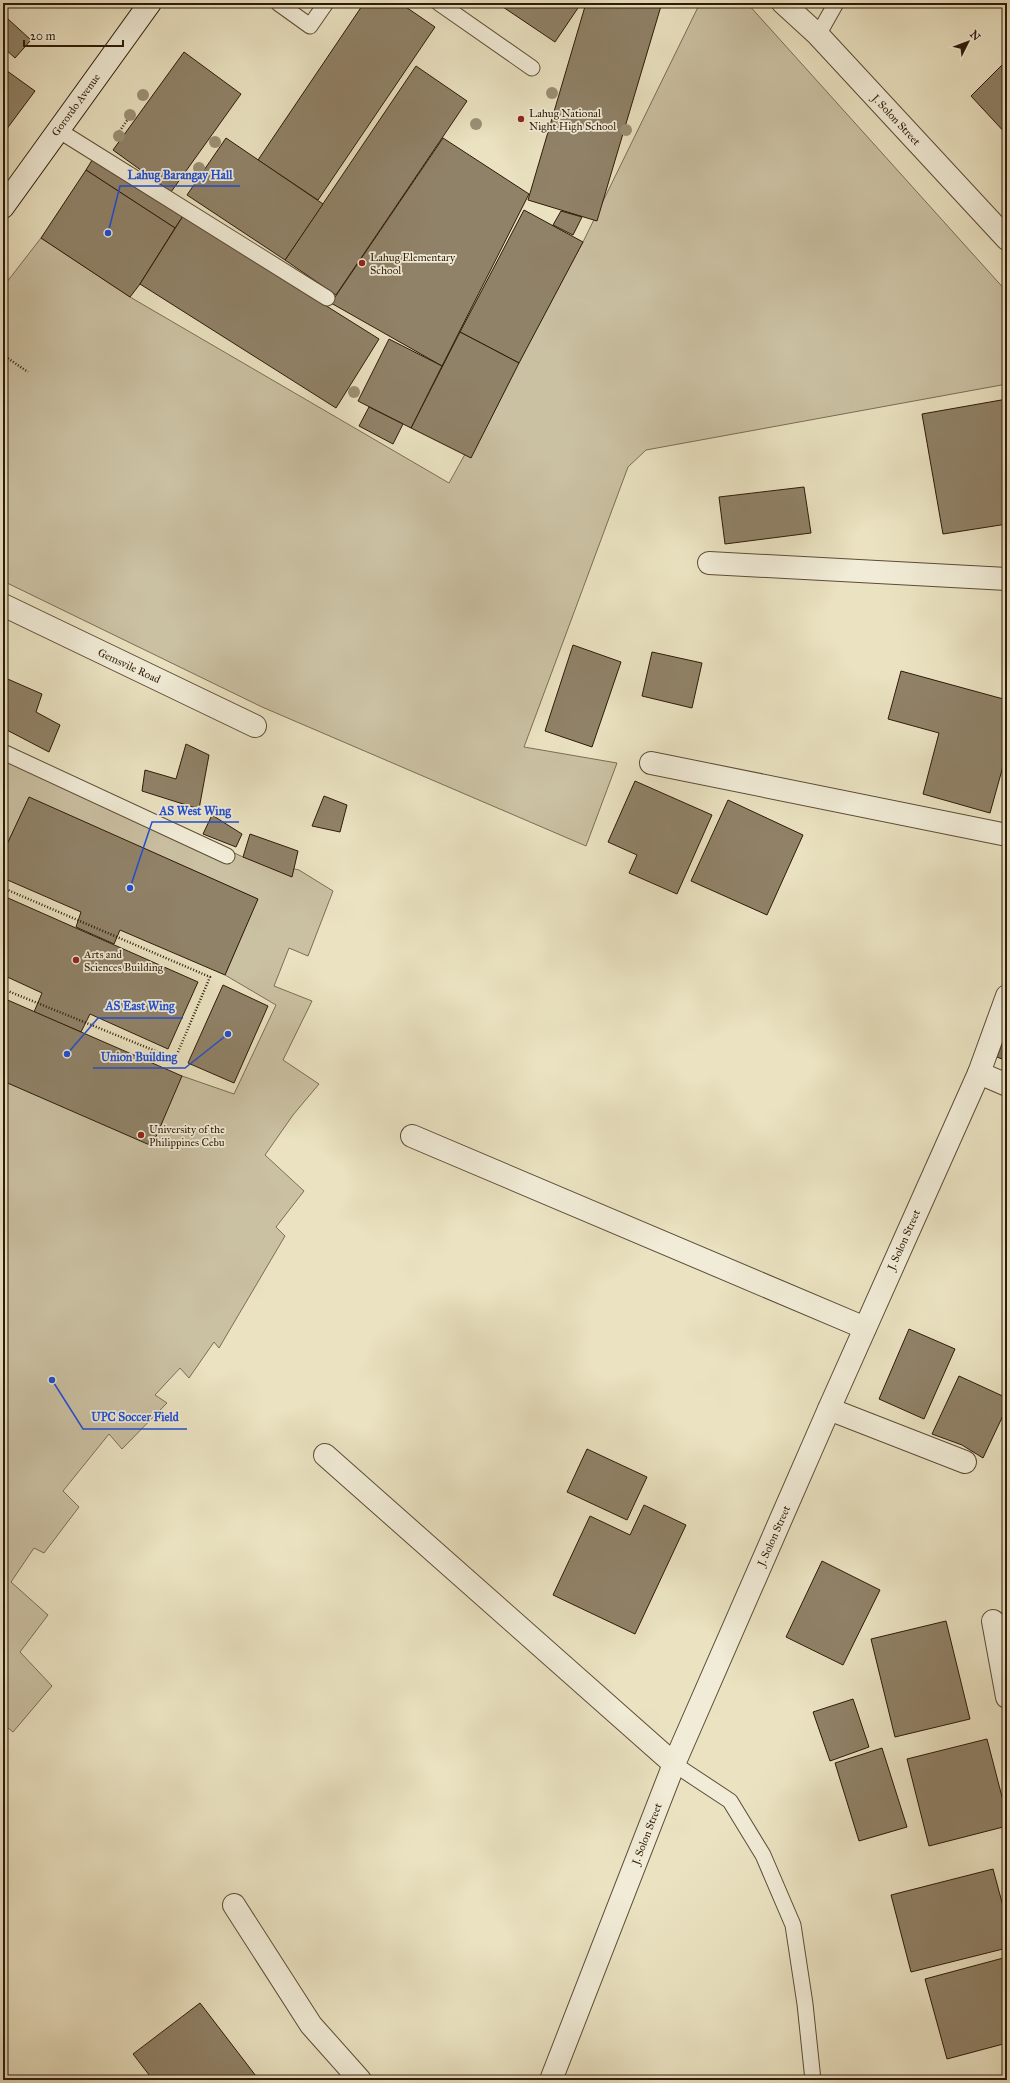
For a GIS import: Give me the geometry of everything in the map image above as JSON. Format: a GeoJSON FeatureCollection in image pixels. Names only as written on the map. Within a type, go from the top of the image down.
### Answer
{"type":"FeatureCollection","features":[{"type":"Feature","properties":{"kind":"street","name":"Gorordo Avenue"},"geometry":{"type":"LineString","coordinates":[[3,207],[150,3]]}},
{"type":"Feature","properties":{"kind":"street","name":"J. Solon Street"},"geometry":{"type":"LineString","coordinates":[[784,3],[818,36],[1007,239]]}},
{"type":"Feature","properties":{"kind":"street"},"geometry":{"type":"LineString","coordinates":[[710,563],[1007,579]]}},
{"type":"Feature","properties":{"kind":"street","name":"Gemsvile Road"},"geometry":{"type":"LineString","coordinates":[[3,605],[255,726]]}},
{"type":"Feature","properties":{"kind":"street"},"geometry":{"type":"LineString","coordinates":[[651,763],[1007,835]]}},
{"type":"Feature","properties":{"kind":"street","name":"J. Solon Street"},"geometry":{"type":"LineString","coordinates":[[551,2080],[674,1764],[829,1409],[979,1073],[1007,996]]}},
{"type":"Feature","properties":{"kind":"street"},"geometry":{"type":"LineString","coordinates":[[979,1073],[1007,1085]]}},
{"type":"Feature","properties":{"kind":"street"},"geometry":{"type":"LineString","coordinates":[[412,1136],[865,1328]]}},
{"type":"Feature","properties":{"kind":"street"},"geometry":{"type":"LineString","coordinates":[[829,1409],[965,1462]]}},
{"type":"Feature","properties":{"kind":"street"},"geometry":{"type":"LineString","coordinates":[[325,1455],[674,1764]]}},
{"type":"Feature","properties":{"kind":"street"},"geometry":{"type":"LineString","coordinates":[[993,1621],[1007,1697]]}},
{"type":"Feature","properties":{"kind":"street"},"geometry":{"type":"LineString","coordinates":[[234,1905],[311,2025],[360,2080]]}},
{"type":"Feature","properties":{"kind":"lane"},"geometry":{"type":"LineString","coordinates":[[278,3],[310,26],[326,3]]}},
{"type":"Feature","properties":{"kind":"lane"},"geometry":{"type":"LineString","coordinates":[[439,3],[532,68]]}},
{"type":"Feature","properties":{"kind":"lane"},"geometry":{"type":"LineString","coordinates":[[818,36],[836,3]]}},
{"type":"Feature","properties":{"kind":"lane"},"geometry":{"type":"LineString","coordinates":[[58,130],[327,298]]}},
{"type":"Feature","properties":{"kind":"lane"},"geometry":{"type":"LineString","coordinates":[[3,752],[227,856]]}},
{"type":"Feature","properties":{"kind":"lane"},"geometry":{"type":"LineString","coordinates":[[674,1764],[730,1801],[763,1855],[793,1925],[805,2004],[813,2080]]}},
{"type":"Feature","properties":{"kind":"path"},"geometry":{"type":"LineString","coordinates":[[3,355],[28,372]]}},
{"type":"Feature","properties":{"kind":"path"},"geometry":{"type":"LineString","coordinates":[[3,888],[210,977],[175,1059],[3,989]]}},
{"type":"Feature","properties":{"kind":"shaded area"},"geometry":{"type":"Polygon","coordinates":[[[700,3],[747,3],[1007,292],[1007,384],[646,450],[628,467],[524,747],[617,763],[586,846],[262,707],[3,581],[3,287],[41,238],[130,297],[449,483],[583,242],[700,3]]]}},
{"type":"Feature","properties":{"kind":"shaded area"},"geometry":{"type":"Polygon","coordinates":[[[3,746],[243,857],[299,870],[333,891],[308,956],[289,948],[274,986],[312,1001],[283,1060],[319,1084],[293,1115],[265,1155],[304,1191],[276,1227],[285,1236],[219,1348],[214,1342],[189,1378],[180,1368],[155,1395],[167,1403],[122,1449],[109,1434],[63,1491],[79,1507],[44,1553],[34,1548],[11,1582],[48,1615],[20,1652],[52,1686],[13,1732],[3,1724],[3,1081],[182,1076],[234,1094],[276,1005],[225,975],[257,899],[29,798],[3,853],[3,746]]]}},
{"type":"Feature","properties":{"kind":"building"},"geometry":{"type":"Polygon","coordinates":[[[364,3],[400,3],[435,27],[318,200],[258,160],[364,3]]]}},
{"type":"Feature","properties":{"kind":"building"},"geometry":{"type":"Polygon","coordinates":[[[497,3],[577,3],[580,5],[555,42],[497,3]]]}},
{"type":"Feature","properties":{"kind":"building"},"geometry":{"type":"Polygon","coordinates":[[[586,3],[649,3],[661,6],[597,221],[528,200],[586,3]]]}},
{"type":"Feature","properties":{"kind":"building"},"geometry":{"type":"Polygon","coordinates":[[[8,19],[31,40],[15,58],[3,47],[3,25],[8,19]]]}},
{"type":"Feature","properties":{"kind":"building"},"geometry":{"type":"Polygon","coordinates":[[[184,52],[241,94],[171,192],[113,150],[184,52]]]}},
{"type":"Feature","properties":{"kind":"building"},"geometry":{"type":"Polygon","coordinates":[[[1007,60],[1007,135],[971,96],[1007,60]]]}},
{"type":"Feature","properties":{"kind":"building"},"geometry":{"type":"Polygon","coordinates":[[[416,66],[467,101],[336,295],[285,260],[416,66]]]}},
{"type":"Feature","properties":{"kind":"building"},"geometry":{"type":"Polygon","coordinates":[[[3,68],[35,91],[3,134],[3,68]]]}},
{"type":"Feature","properties":{"kind":"building"},"geometry":{"type":"Polygon","coordinates":[[[226,138],[323,204],[285,260],[187,195],[226,138]]]}},
{"type":"Feature","properties":{"kind":"building"},"geometry":{"type":"Polygon","coordinates":[[[443,138],[529,194],[442,366],[331,303],[443,138]]]}},
{"type":"Feature","properties":{"kind":"building"},"geometry":{"type":"Polygon","coordinates":[[[94,157],[183,216],[175,228],[86,170],[94,157]]]}},
{"type":"Feature","properties":{"kind":"building"},"geometry":{"type":"Polygon","coordinates":[[[86,170],[175,228],[140,284],[130,297],[41,238],[86,170]]]}},
{"type":"Feature","properties":{"kind":"building"},"geometry":{"type":"Polygon","coordinates":[[[524,210],[583,242],[519,363],[460,332],[524,210]]]}},
{"type":"Feature","properties":{"kind":"building"},"geometry":{"type":"Polygon","coordinates":[[[561,211],[582,217],[573,235],[553,225],[561,211]]]}},
{"type":"Feature","properties":{"kind":"building"},"geometry":{"type":"Polygon","coordinates":[[[183,216],[379,339],[336,408],[140,284],[183,216]]]}},
{"type":"Feature","properties":{"kind":"building"},"geometry":{"type":"Polygon","coordinates":[[[460,332],[519,363],[471,458],[411,428],[460,332]]]}},
{"type":"Feature","properties":{"kind":"building"},"geometry":{"type":"Polygon","coordinates":[[[389,339],[442,366],[411,428],[358,401],[389,339]]]}},
{"type":"Feature","properties":{"kind":"building"},"geometry":{"type":"Polygon","coordinates":[[[1007,399],[1007,524],[943,534],[922,414],[1007,399]]]}},
{"type":"Feature","properties":{"kind":"building"},"geometry":{"type":"Polygon","coordinates":[[[369,407],[403,424],[393,444],[359,426],[369,407]]]}},
{"type":"Feature","properties":{"kind":"building"},"geometry":{"type":"Polygon","coordinates":[[[804,487],[811,533],[725,544],[719,497],[804,487]]]}},
{"type":"Feature","properties":{"kind":"building"},"geometry":{"type":"Polygon","coordinates":[[[573,645],[621,662],[592,747],[545,731],[573,645]]]}},
{"type":"Feature","properties":{"kind":"building"},"geometry":{"type":"Polygon","coordinates":[[[652,652],[702,663],[692,708],[642,696],[652,652]]]}},
{"type":"Feature","properties":{"kind":"building"},"geometry":{"type":"Polygon","coordinates":[[[901,671],[1007,700],[1007,752],[990,813],[923,794],[939,733],[888,719],[901,671]]]}},
{"type":"Feature","properties":{"kind":"building"},"geometry":{"type":"Polygon","coordinates":[[[3,677],[42,694],[36,712],[60,725],[49,752],[3,728],[3,677]]]}},
{"type":"Feature","properties":{"kind":"building"},"geometry":{"type":"Polygon","coordinates":[[[186,744],[209,755],[199,809],[142,791],[145,770],[176,779],[186,744]]]}},
{"type":"Feature","properties":{"kind":"building"},"geometry":{"type":"Polygon","coordinates":[[[635,781],[712,815],[677,894],[629,873],[637,855],[608,842],[635,781]]]}},
{"type":"Feature","properties":{"kind":"building"},"geometry":{"type":"Polygon","coordinates":[[[324,796],[347,805],[340,832],[312,826],[324,796]]]}},
{"type":"Feature","properties":{"kind":"building"},"geometry":{"type":"Polygon","coordinates":[[[29,797],[258,899],[225,975],[120,930],[114,944],[76,927],[81,912],[3,878],[3,853],[29,797]]]}},
{"type":"Feature","properties":{"kind":"building"},"geometry":{"type":"Polygon","coordinates":[[[728,800],[803,835],[767,915],[691,881],[728,800]]]}},
{"type":"Feature","properties":{"kind":"building"},"geometry":{"type":"Polygon","coordinates":[[[212,815],[242,834],[236,847],[203,834],[212,815]]]}},
{"type":"Feature","properties":{"kind":"building"},"geometry":{"type":"Polygon","coordinates":[[[250,834],[298,851],[292,877],[243,857],[250,834]]]}},
{"type":"Feature","properties":{"kind":"building","name":"Arts and Sciences Building"},"geometry":{"type":"Polygon","coordinates":[[[8,898],[198,982],[168,1049],[90,1014],[81,1032],[34,1012],[42,993],[3,975],[3,909],[8,898]]]}},
{"type":"Feature","properties":{"kind":"building"},"geometry":{"type":"Polygon","coordinates":[[[223,985],[268,1006],[234,1083],[188,1063],[223,985]]]}},
{"type":"Feature","properties":{"kind":"building"},"geometry":{"type":"Polygon","coordinates":[[[3,998],[182,1076],[152,1146],[3,1081],[3,998]]]}},
{"type":"Feature","properties":{"kind":"building"},"geometry":{"type":"Polygon","coordinates":[[[1007,1031],[1007,1061],[997,1057],[1007,1031]]]}},
{"type":"Feature","properties":{"kind":"building"},"geometry":{"type":"Polygon","coordinates":[[[909,1329],[955,1349],[924,1419],[879,1399],[909,1329]]]}},
{"type":"Feature","properties":{"kind":"building"},"geometry":{"type":"Polygon","coordinates":[[[959,1376],[1007,1398],[1007,1407],[983,1458],[962,1445],[932,1434],[959,1376]]]}},
{"type":"Feature","properties":{"kind":"building"},"geometry":{"type":"Polygon","coordinates":[[[587,1449],[647,1477],[627,1520],[567,1492],[587,1449]]]}},
{"type":"Feature","properties":{"kind":"building"},"geometry":{"type":"Polygon","coordinates":[[[644,1505],[686,1525],[635,1634],[553,1595],[590,1516],[630,1535],[644,1505]]]}},
{"type":"Feature","properties":{"kind":"building"},"geometry":{"type":"Polygon","coordinates":[[[822,1561],[880,1590],[843,1665],[786,1637],[822,1561]]]}},
{"type":"Feature","properties":{"kind":"building"},"geometry":{"type":"Polygon","coordinates":[[[946,1621],[970,1719],[895,1737],[871,1639],[946,1621]]]}},
{"type":"Feature","properties":{"kind":"building"},"geometry":{"type":"Polygon","coordinates":[[[853,1699],[869,1747],[830,1761],[813,1712],[853,1699]]]}},
{"type":"Feature","properties":{"kind":"building"},"geometry":{"type":"Polygon","coordinates":[[[987,1739],[1007,1816],[1007,1826],[929,1846],[907,1759],[987,1739]]]}},
{"type":"Feature","properties":{"kind":"building"},"geometry":{"type":"Polygon","coordinates":[[[882,1748],[907,1827],[859,1841],[835,1763],[882,1748]]]}},
{"type":"Feature","properties":{"kind":"building"},"geometry":{"type":"Polygon","coordinates":[[[993,1869],[1007,1921],[1007,1948],[911,1972],[891,1895],[993,1869]]]}},
{"type":"Feature","properties":{"kind":"building"},"geometry":{"type":"Polygon","coordinates":[[[1007,1957],[1007,2043],[947,2059],[925,1979],[1007,1957]]]}},
{"type":"Feature","properties":{"kind":"building"},"geometry":{"type":"Polygon","coordinates":[[[200,2003],[259,2080],[153,2080],[133,2054],[200,2003]]]}},
{"type":"Feature","properties":{"kind":"place","name":"Lahug National Night High School"},"geometry":{"type":"Point","coordinates":[521,119]}},
{"type":"Feature","properties":{"kind":"place","name":"Lahug Barangay Hall"},"geometry":{"type":"Point","coordinates":[108,233]}},
{"type":"Feature","properties":{"kind":"place","name":"Lahug Elementary School"},"geometry":{"type":"Point","coordinates":[362,263]}},
{"type":"Feature","properties":{"kind":"place","name":"AS West Wing"},"geometry":{"type":"Point","coordinates":[130,888]}},
{"type":"Feature","properties":{"kind":"place","name":"Arts and Sciences Building"},"geometry":{"type":"Point","coordinates":[76,960]}},
{"type":"Feature","properties":{"kind":"place","name":"Union Building"},"geometry":{"type":"Point","coordinates":[228,1034]}},
{"type":"Feature","properties":{"kind":"place","name":"AS East Wing"},"geometry":{"type":"Point","coordinates":[67,1054]}},
{"type":"Feature","properties":{"kind":"place","name":"University of the Philippines Cebu"},"geometry":{"type":"Point","coordinates":[141,1135]}},
{"type":"Feature","properties":{"kind":"place","name":"UPC Soccer Field"},"geometry":{"type":"Point","coordinates":[52,1380]}}]}
